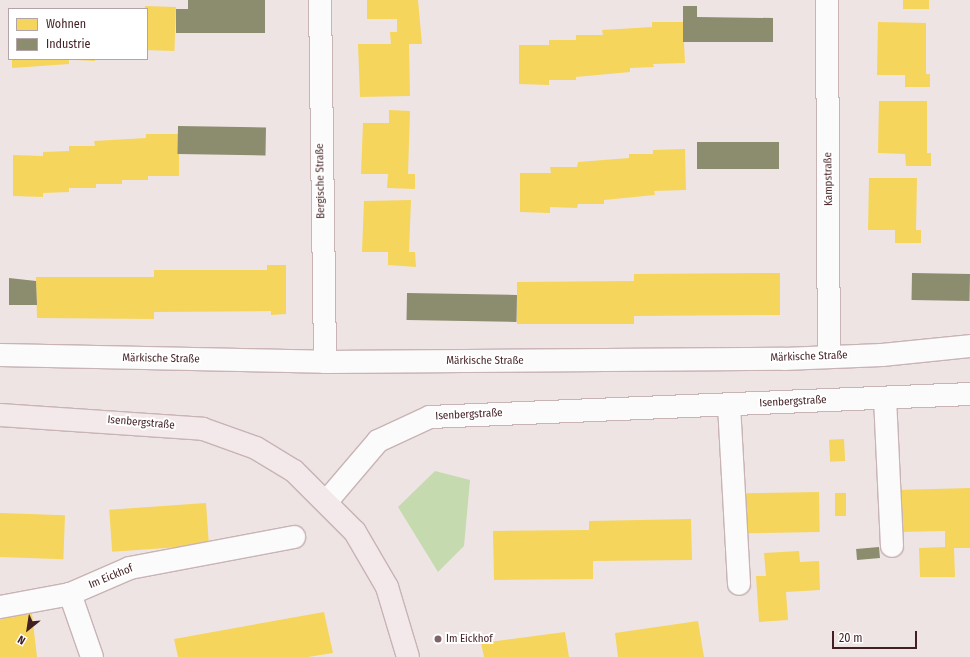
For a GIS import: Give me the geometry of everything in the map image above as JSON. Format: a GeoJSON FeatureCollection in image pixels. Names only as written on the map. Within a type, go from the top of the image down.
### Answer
{"type":"FeatureCollection","features":[{"type":"Feature","properties":{"kind":"main road","name":"Isenbergstraße"},"geometry":{"type":"LineString","coordinates":[[0,415],[203,429],[256,448],[294,471],[327,501]]}},
{"type":"Feature","properties":{"kind":"main road"},"geometry":{"type":"LineString","coordinates":[[327,501],[355,532],[387,587],[406,657]]}},
{"type":"Feature","properties":{"kind":"street","name":"Bergische Straße"},"geometry":{"type":"LineString","coordinates":[[320,0],[325,362]]}},
{"type":"Feature","properties":{"kind":"street","name":"Kampstraße"},"geometry":{"type":"LineString","coordinates":[[827,0],[830,357]]}},
{"type":"Feature","properties":{"kind":"street","name":"Märkische Straße"},"geometry":{"type":"LineString","coordinates":[[0,355],[325,362],[830,357],[970,346]]}},
{"type":"Feature","properties":{"kind":"street","name":"Isenbergstraße"},"geometry":{"type":"LineString","coordinates":[[327,501],[378,441],[430,417],[970,394]]}},
{"type":"Feature","properties":{"kind":"street"},"geometry":{"type":"LineString","coordinates":[[885,398],[892,546]]}},
{"type":"Feature","properties":{"kind":"street"},"geometry":{"type":"LineString","coordinates":[[728,405],[739,584]]}},
{"type":"Feature","properties":{"kind":"street","name":"Im Eickhof"},"geometry":{"type":"LineString","coordinates":[[0,607],[70,594],[130,568],[294,538]]}},
{"type":"Feature","properties":{"kind":"street"},"geometry":{"type":"LineString","coordinates":[[70,594],[92,657]]}},
{"type":"Feature","properties":{"kind":"green space"},"geometry":{"type":"Polygon","coordinates":[[[435,471],[470,480],[464,546],[438,572],[398,507],[435,471]]]}},
{"type":"Feature","properties":{"kind":"building: Wohnen"},"geometry":{"type":"Polygon","coordinates":[[[367,0],[418,0],[422,44],[409,44],[410,96],[360,97],[358,44],[391,44],[390,32],[397,32],[397,19],[367,19],[367,0]]]}},
{"type":"Feature","properties":{"kind":"building: Wohnen"},"geometry":{"type":"Polygon","coordinates":[[[903,0],[929,0],[929,9],[903,9],[903,0]]]}},
{"type":"Feature","properties":{"kind":"building: Wohnen"},"geometry":{"type":"Polygon","coordinates":[[[145,6],[176,7],[174,51],[148,50],[148,8],[145,8],[145,6]]]}},
{"type":"Feature","properties":{"kind":"building: Wohnen"},"geometry":{"type":"Polygon","coordinates":[[[652,22],[683,22],[685,63],[653,64],[654,67],[630,68],[630,72],[576,77],[576,80],[549,80],[549,85],[519,84],[519,45],[549,45],[549,40],[576,40],[576,35],[603,35],[602,30],[652,27],[652,22]]]}},
{"type":"Feature","properties":{"kind":"building: Wohnen"},"geometry":{"type":"Polygon","coordinates":[[[878,22],[926,23],[926,74],[930,74],[930,87],[905,87],[905,75],[877,75],[878,22]]]}},
{"type":"Feature","properties":{"kind":"building: Wohnen"},"geometry":{"type":"Polygon","coordinates":[[[12,60],[69,60],[69,64],[12,68],[12,60]]]}},
{"type":"Feature","properties":{"kind":"building: Wohnen"},"geometry":{"type":"Polygon","coordinates":[[[879,101],[927,101],[927,153],[931,153],[931,166],[906,166],[905,154],[878,153],[879,101]]]}},
{"type":"Feature","properties":{"kind":"building: Wohnen"},"geometry":{"type":"Polygon","coordinates":[[[389,110],[410,111],[408,174],[415,174],[415,189],[387,188],[388,174],[361,174],[363,123],[389,123],[389,110]]]}},
{"type":"Feature","properties":{"kind":"building: Wohnen"},"geometry":{"type":"Polygon","coordinates":[[[146,134],[179,134],[179,176],[148,176],[148,180],[122,180],[122,184],[96,184],[96,188],[69,188],[69,192],[43,193],[43,197],[13,196],[13,155],[43,156],[43,152],[69,151],[69,146],[95,146],[94,141],[146,138],[146,134]]]}},
{"type":"Feature","properties":{"kind":"building: Wohnen"},"geometry":{"type":"Polygon","coordinates":[[[685,149],[686,190],[654,191],[655,195],[604,200],[604,204],[578,204],[577,208],[550,207],[550,213],[520,212],[520,173],[551,173],[550,167],[577,167],[578,162],[629,158],[629,154],[653,154],[653,150],[685,149]]]}},
{"type":"Feature","properties":{"kind":"building: Wohnen"},"geometry":{"type":"Polygon","coordinates":[[[869,178],[917,178],[916,230],[921,230],[921,243],[895,243],[895,230],[868,230],[869,178]]]}},
{"type":"Feature","properties":{"kind":"building: Wohnen"},"geometry":{"type":"Polygon","coordinates":[[[411,200],[409,252],[415,252],[416,267],[388,265],[388,252],[362,252],[364,201],[411,200]]]}},
{"type":"Feature","properties":{"kind":"building: Wohnen"},"geometry":{"type":"Polygon","coordinates":[[[267,265],[286,265],[286,314],[271,315],[271,311],[154,312],[154,319],[37,318],[36,277],[154,277],[154,270],[267,270],[267,265]]]}},
{"type":"Feature","properties":{"kind":"building: Wohnen"},"geometry":{"type":"Polygon","coordinates":[[[780,273],[780,315],[634,316],[634,324],[517,324],[517,282],[634,281],[634,274],[780,273]]]}},
{"type":"Feature","properties":{"kind":"building: Wohnen"},"geometry":{"type":"Polygon","coordinates":[[[844,439],[845,461],[830,462],[829,440],[844,439]]]}},
{"type":"Feature","properties":{"kind":"building: Wohnen"},"geometry":{"type":"Polygon","coordinates":[[[970,488],[970,548],[954,548],[955,577],[920,577],[919,548],[945,547],[945,531],[898,532],[897,490],[970,488]]]}},
{"type":"Feature","properties":{"kind":"building: Wohnen"},"geometry":{"type":"Polygon","coordinates":[[[819,492],[820,532],[746,533],[745,493],[819,492]]]}},
{"type":"Feature","properties":{"kind":"building: Wohnen"},"geometry":{"type":"Polygon","coordinates":[[[835,493],[846,493],[846,516],[835,516],[835,493]]]}},
{"type":"Feature","properties":{"kind":"building: Wohnen"},"geometry":{"type":"Polygon","coordinates":[[[206,503],[209,545],[112,552],[109,510],[206,503]]]}},
{"type":"Feature","properties":{"kind":"building: Wohnen"},"geometry":{"type":"Polygon","coordinates":[[[0,513],[65,515],[63,559],[0,557],[0,513]]]}},
{"type":"Feature","properties":{"kind":"building: Wohnen"},"geometry":{"type":"Polygon","coordinates":[[[691,519],[692,560],[593,561],[593,579],[494,580],[493,531],[589,530],[589,521],[691,519]]]}},
{"type":"Feature","properties":{"kind":"building: Wohnen"},"geometry":{"type":"Polygon","coordinates":[[[799,551],[800,562],[819,561],[820,590],[786,592],[788,620],[759,622],[756,576],[766,576],[764,553],[799,551]]]}},
{"type":"Feature","properties":{"kind":"building: Wohnen"},"geometry":{"type":"Polygon","coordinates":[[[324,612],[333,653],[308,657],[178,657],[174,639],[324,612]]]}},
{"type":"Feature","properties":{"kind":"building: Wohnen"},"geometry":{"type":"Polygon","coordinates":[[[32,614],[37,657],[0,657],[0,617],[32,614]]]}},
{"type":"Feature","properties":{"kind":"building: Wohnen"},"geometry":{"type":"Polygon","coordinates":[[[698,621],[704,657],[618,657],[615,633],[698,621]]]}},
{"type":"Feature","properties":{"kind":"building: Wohnen"},"geometry":{"type":"Polygon","coordinates":[[[565,632],[569,657],[484,657],[481,643],[565,632]]]}},
{"type":"Feature","properties":{"kind":"building: Industrie"},"geometry":{"type":"Polygon","coordinates":[[[188,0],[265,0],[265,33],[176,33],[176,9],[188,9],[188,0]]]}},
{"type":"Feature","properties":{"kind":"building: Industrie"},"geometry":{"type":"Polygon","coordinates":[[[683,6],[697,6],[697,17],[773,18],[773,42],[683,42],[683,6]]]}},
{"type":"Feature","properties":{"kind":"building: Industrie"},"geometry":{"type":"Polygon","coordinates":[[[178,126],[266,128],[265,156],[178,154],[178,126]]]}},
{"type":"Feature","properties":{"kind":"building: Industrie"},"geometry":{"type":"Polygon","coordinates":[[[697,142],[779,142],[779,169],[697,169],[697,142]]]}},
{"type":"Feature","properties":{"kind":"building: Industrie"},"geometry":{"type":"Polygon","coordinates":[[[912,273],[970,274],[970,301],[912,300],[912,273]]]}},
{"type":"Feature","properties":{"kind":"building: Industrie"},"geometry":{"type":"Polygon","coordinates":[[[9,278],[36,281],[37,305],[9,305],[9,278]]]}},
{"type":"Feature","properties":{"kind":"building: Industrie"},"geometry":{"type":"Polygon","coordinates":[[[407,293],[517,295],[517,322],[407,320],[407,293]]]}},
{"type":"Feature","properties":{"kind":"building: Industrie"},"geometry":{"type":"Polygon","coordinates":[[[879,547],[880,558],[857,560],[856,549],[879,547]]]}},
{"type":"Feature","properties":{"kind":"place","name":"Im Eickhof"},"geometry":{"type":"Point","coordinates":[438,639]}}]}
